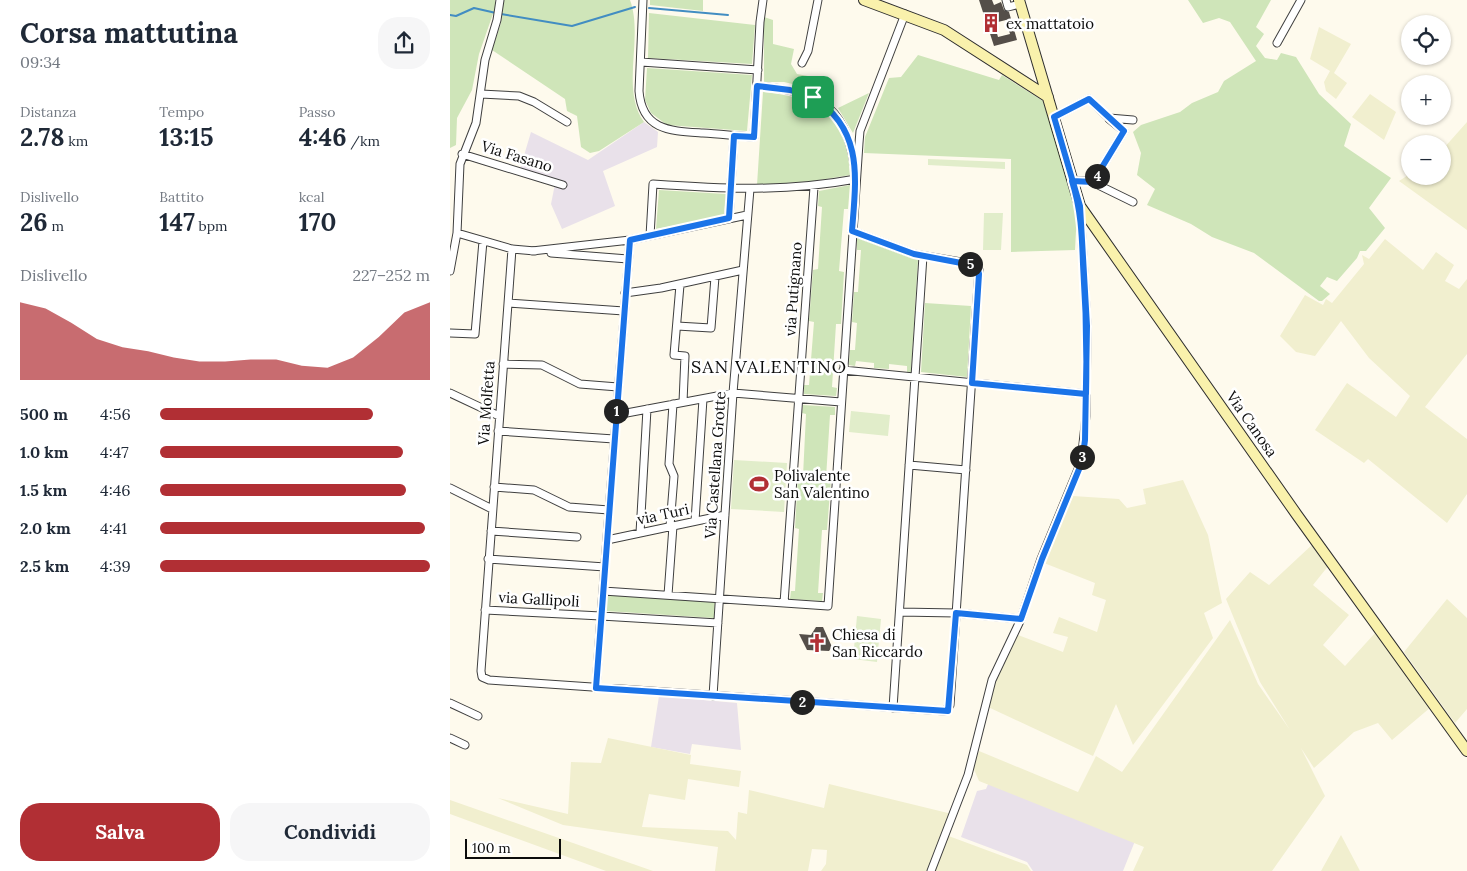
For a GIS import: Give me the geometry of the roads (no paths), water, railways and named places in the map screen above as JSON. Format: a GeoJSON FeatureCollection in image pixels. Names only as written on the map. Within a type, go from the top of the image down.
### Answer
{"type":"FeatureCollection","features":[{"type":"Feature","properties":{"kind":"main road"},"geometry":{"type":"LineString","coordinates":[[864,0],[944,30],[1048,97]]}},
{"type":"Feature","properties":{"kind":"main road","name":"Via Canosa"},"geometry":{"type":"LineString","coordinates":[[1020,2],[1080,206],[1297,515],[1467,751]]}},
{"type":"Feature","properties":{"kind":"street"},"geometry":{"type":"LineString","coordinates":[[641,0],[643,10],[640,102],[644,112],[654,123],[671,131],[754,137],[760,22],[763,0]]}},
{"type":"Feature","properties":{"kind":"street"},"geometry":{"type":"LineString","coordinates":[[802,62],[808,51],[818,0]]}},
{"type":"Feature","properties":{"kind":"street"},"geometry":{"type":"LineString","coordinates":[[1006,0],[1008,7],[1020,2]]}},
{"type":"Feature","properties":{"kind":"street"},"geometry":{"type":"LineString","coordinates":[[1277,43],[1301,0]]}},
{"type":"Feature","properties":{"kind":"street"},"geometry":{"type":"LineString","coordinates":[[450,271],[452,244],[456,233],[462,154],[476,123],[484,60],[498,20],[500,4]]}},
{"type":"Feature","properties":{"kind":"street"},"geometry":{"type":"LineString","coordinates":[[603,591],[828,606],[860,132],[905,14]]}},
{"type":"Feature","properties":{"kind":"street"},"geometry":{"type":"LineString","coordinates":[[642,62],[758,70]]}},
{"type":"Feature","properties":{"kind":"street"},"geometry":{"type":"LineString","coordinates":[[757,86],[802,93],[813,97],[834,112],[848,134],[856,179]]}},
{"type":"Feature","properties":{"kind":"street"},"geometry":{"type":"LineString","coordinates":[[481,94],[519,96],[534,102],[567,122]]}},
{"type":"Feature","properties":{"kind":"street"},"geometry":{"type":"LineString","coordinates":[[1054,117],[1089,99],[1124,131],[1093,182]]}},
{"type":"Feature","properties":{"kind":"street"},"geometry":{"type":"LineString","coordinates":[[1109,118],[1133,120]]}},
{"type":"Feature","properties":{"kind":"street"},"geometry":{"type":"LineString","coordinates":[[729,218],[734,136]]}},
{"type":"Feature","properties":{"kind":"street","name":"Via Fasano"},"geometry":{"type":"LineString","coordinates":[[462,154],[563,185]]}},
{"type":"Feature","properties":{"kind":"street"},"geometry":{"type":"LineString","coordinates":[[650,236],[653,184],[750,189],[814,187],[856,179]]}},
{"type":"Feature","properties":{"kind":"street"},"geometry":{"type":"LineString","coordinates":[[1072,181],[1093,182],[1133,202]]}},
{"type":"Feature","properties":{"kind":"street","name":"via Putignano"},"geometry":{"type":"LineString","coordinates":[[784,603],[814,187]]}},
{"type":"Feature","properties":{"kind":"street","name":"Via Castellana Grotte"},"geometry":{"type":"LineString","coordinates":[[713,696],[733,393],[750,189]]}},
{"type":"Feature","properties":{"kind":"street"},"geometry":{"type":"LineString","coordinates":[[931,871],[968,775],[992,680],[1021,619],[1042,559],[1082,462],[1087,326],[1080,206]]}},
{"type":"Feature","properties":{"kind":"street"},"geometry":{"type":"LineString","coordinates":[[532,251],[630,240],[747,215]]}},
{"type":"Feature","properties":{"kind":"street"},"geometry":{"type":"LineString","coordinates":[[852,231],[923,256],[973,264],[979,270],[956,613]]}},
{"type":"Feature","properties":{"kind":"street"},"geometry":{"type":"LineString","coordinates":[[456,233],[512,250],[628,259]]}},
{"type":"Feature","properties":{"kind":"street"},"geometry":{"type":"LineString","coordinates":[[596,688],[630,240]]}},
{"type":"Feature","properties":{"kind":"street"},"geometry":{"type":"LineString","coordinates":[[450,332],[475,334],[483,241]]}},
{"type":"Feature","properties":{"kind":"street","name":"Via Molfetta"},"geometry":{"type":"LineString","coordinates":[[488,559],[512,250]]}},
{"type":"Feature","properties":{"kind":"street"},"geometry":{"type":"LineString","coordinates":[[893,708],[923,256]]}},
{"type":"Feature","properties":{"kind":"street"},"geometry":{"type":"LineString","coordinates":[[625,293],[680,285],[743,270]]}},
{"type":"Feature","properties":{"kind":"street"},"geometry":{"type":"LineString","coordinates":[[677,326],[711,328],[715,277]]}},
{"type":"Feature","properties":{"kind":"street"},"geometry":{"type":"LineString","coordinates":[[680,285],[674,355],[685,356],[682,402]]}},
{"type":"Feature","properties":{"kind":"street"},"geometry":{"type":"LineString","coordinates":[[508,304],[624,311]]}},
{"type":"Feature","properties":{"kind":"street"},"geometry":{"type":"LineString","coordinates":[[503,364],[542,365],[580,384],[618,386]]}},
{"type":"Feature","properties":{"kind":"street"},"geometry":{"type":"LineString","coordinates":[[843,370],[1086,394]]}},
{"type":"Feature","properties":{"kind":"street"},"geometry":{"type":"LineString","coordinates":[[450,393],[499,416]]}},
{"type":"Feature","properties":{"kind":"street"},"geometry":{"type":"LineString","coordinates":[[616,415],[733,393],[841,402]]}},
{"type":"Feature","properties":{"kind":"street"},"geometry":{"type":"LineString","coordinates":[[695,521],[703,399]]}},
{"type":"Feature","properties":{"kind":"street"},"geometry":{"type":"LineString","coordinates":[[668,595],[674,476],[669,464],[673,404]]}},
{"type":"Feature","properties":{"kind":"street"},"geometry":{"type":"LineString","coordinates":[[640,533],[647,409]]}},
{"type":"Feature","properties":{"kind":"street"},"geometry":{"type":"LineString","coordinates":[[498,431],[614,439]]}},
{"type":"Feature","properties":{"kind":"street"},"geometry":{"type":"LineString","coordinates":[[909,465],[966,470]]}},
{"type":"Feature","properties":{"kind":"street"},"geometry":{"type":"LineString","coordinates":[[494,487],[534,490],[543,497],[569,507],[609,510]]}},
{"type":"Feature","properties":{"kind":"street"},"geometry":{"type":"LineString","coordinates":[[450,488],[492,509]]}},
{"type":"Feature","properties":{"kind":"street","name":"via Turi"},"geometry":{"type":"LineString","coordinates":[[607,540],[725,515]]}},
{"type":"Feature","properties":{"kind":"street"},"geometry":{"type":"LineString","coordinates":[[491,531],[577,537]]}},
{"type":"Feature","properties":{"kind":"street"},"geometry":{"type":"LineString","coordinates":[[488,559],[605,567]]}},
{"type":"Feature","properties":{"kind":"street","name":"via Gallipoli"},"geometry":{"type":"LineString","coordinates":[[488,559],[481,674],[485,679],[945,711],[950,705],[956,613]]}},
{"type":"Feature","properties":{"kind":"street","name":"via Gallipoli"},"geometry":{"type":"LineString","coordinates":[[485,610],[718,623]]}},
{"type":"Feature","properties":{"kind":"street"},"geometry":{"type":"LineString","coordinates":[[900,612],[956,613],[1021,619]]}},
{"type":"Feature","properties":{"kind":"street"},"geometry":{"type":"LineString","coordinates":[[450,703],[478,716]]}},
{"type":"Feature","properties":{"kind":"street"},"geometry":{"type":"LineString","coordinates":[[450,738],[465,745]]}},
{"type":"Feature","properties":{"kind":"waterway"},"geometry":{"type":"LineString","coordinates":[[501,14],[572,26],[635,7]]}},
{"type":"Feature","properties":{"kind":"waterway"},"geometry":{"type":"LineString","coordinates":[[450,15],[456,16],[474,8],[496,13]]}},
{"type":"Feature","properties":{"kind":"waterway"},"geometry":{"type":"LineString","coordinates":[[649,8],[728,15]]}},
{"type":"Feature","properties":{"kind":"place","name":"ex mattatoio"},"geometry":{"type":"Point","coordinates":[991,23]}},
{"type":"Feature","properties":{"kind":"place","name":"Polivalente San Valentino"},"geometry":{"type":"Point","coordinates":[759,484]}},
{"type":"Feature","properties":{"kind":"place","name":"Chiesa di San Riccardo"},"geometry":{"type":"Point","coordinates":[817,643]}},
{"type":"Feature","properties":{"kind":"district","name":"SAN VALENTINO"},"geometry":{"type":"Point","coordinates":[769,366]}}]}
